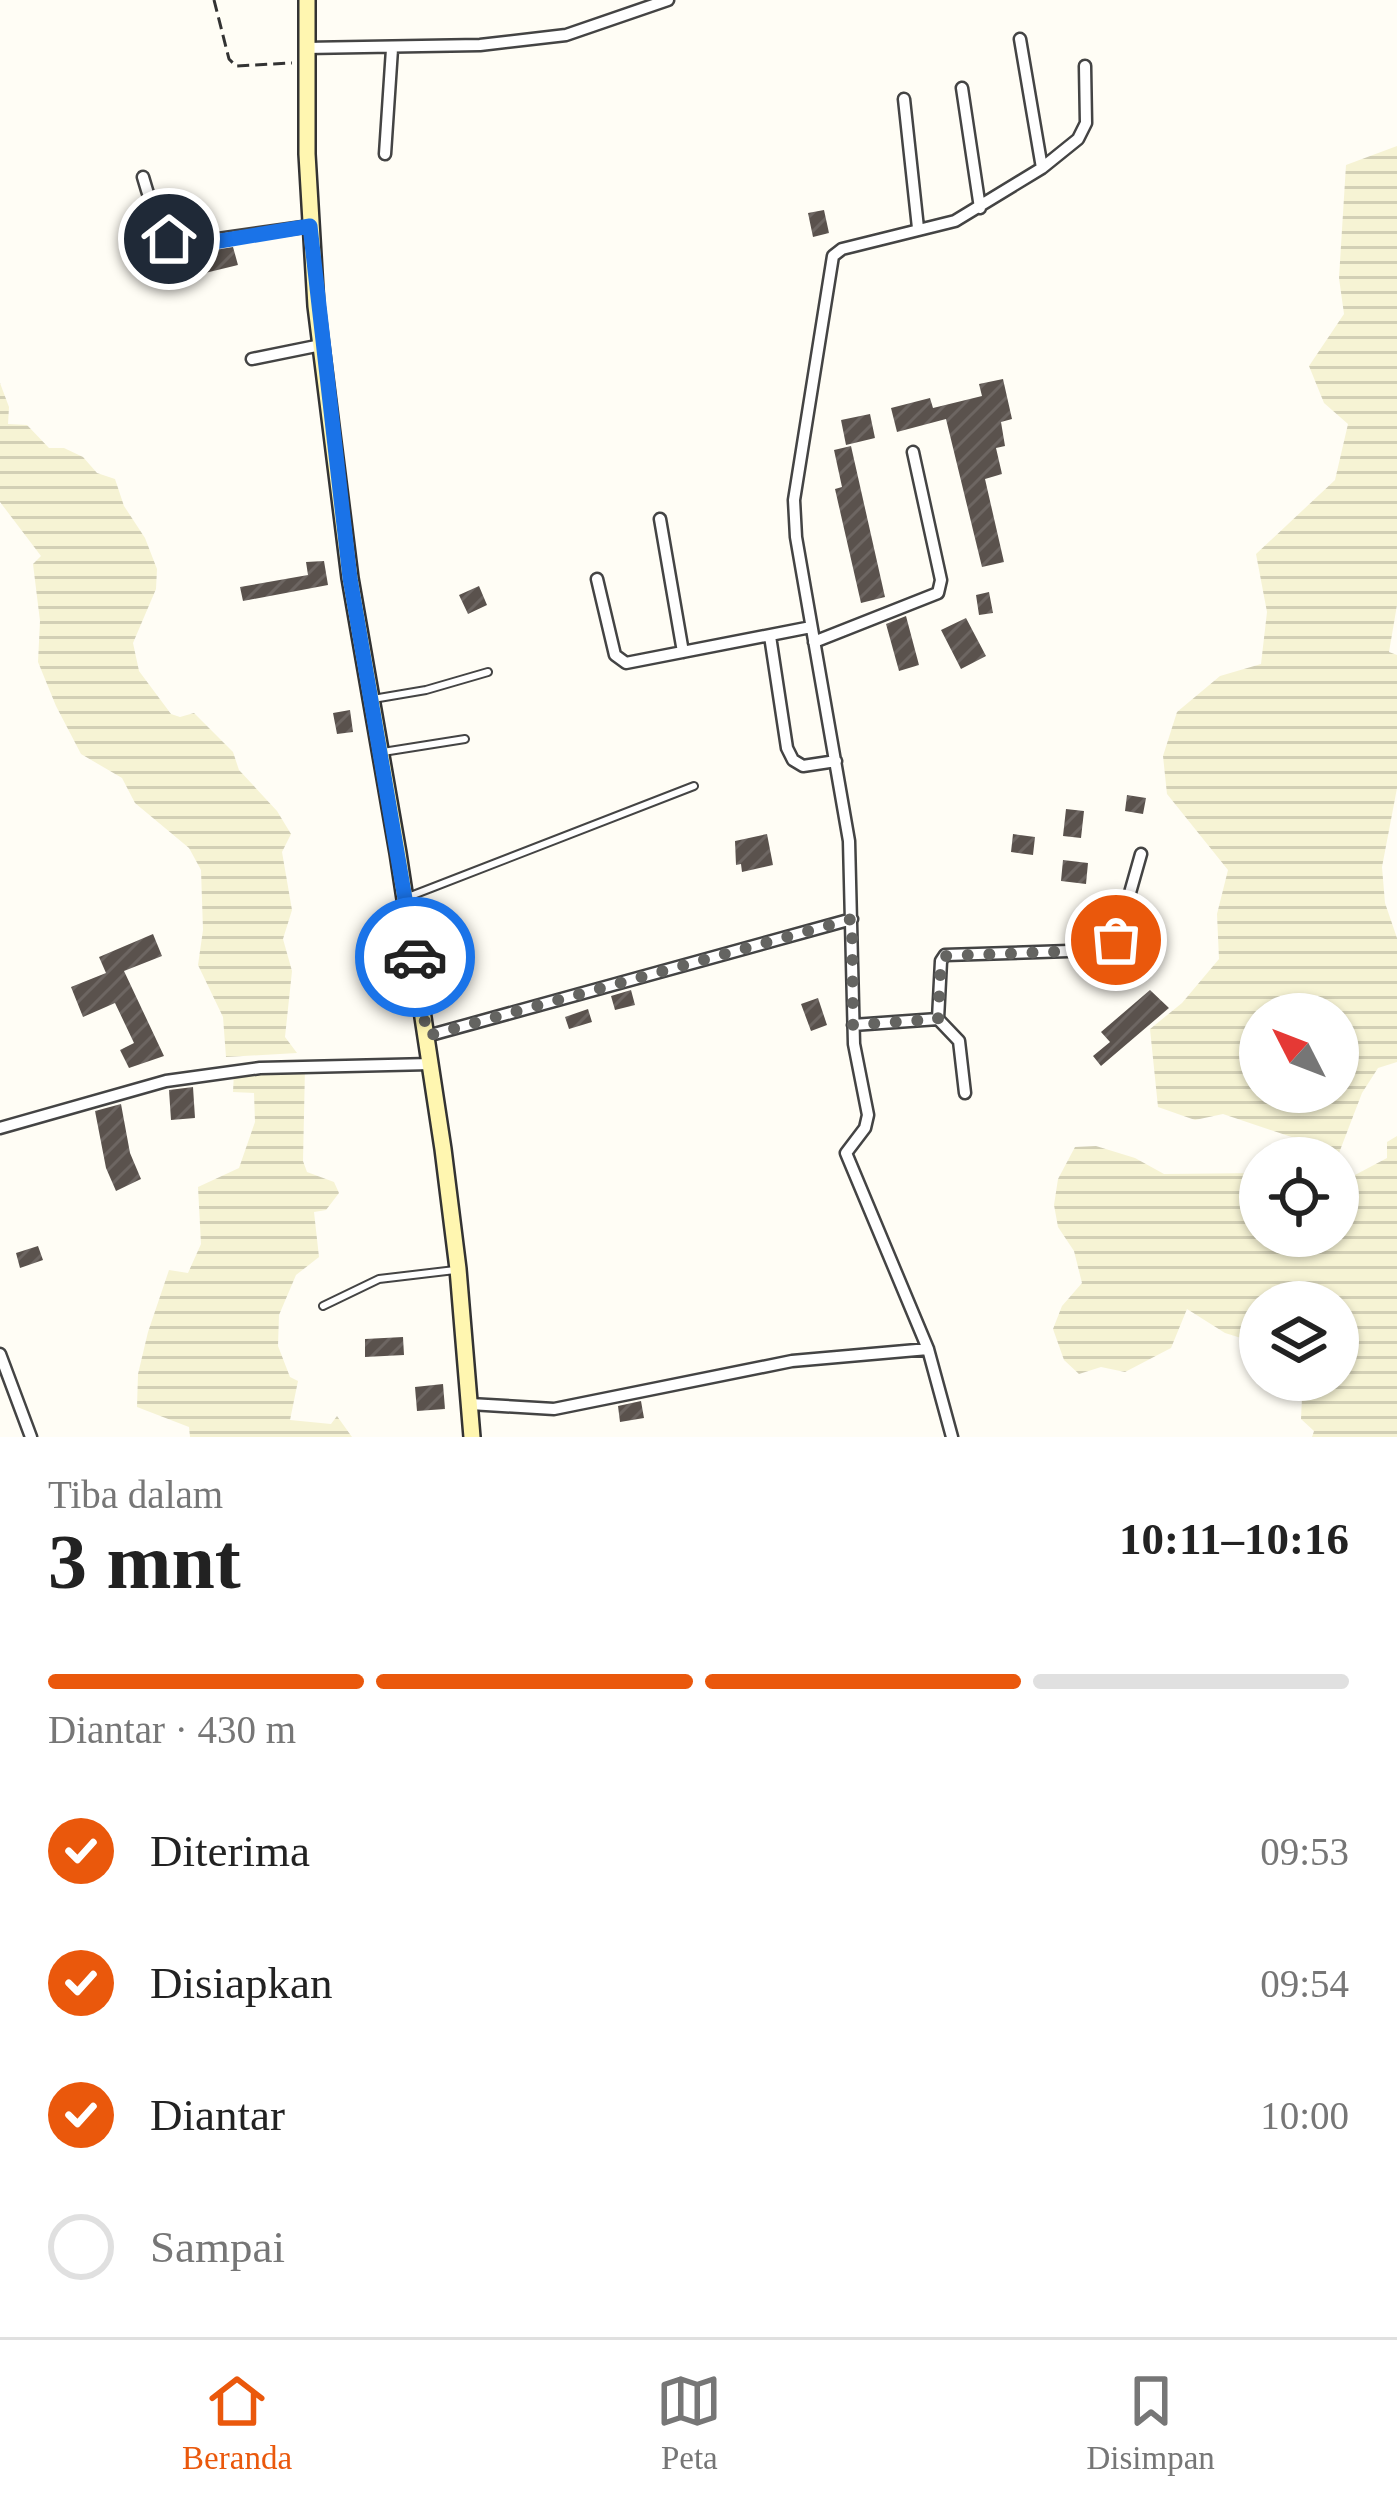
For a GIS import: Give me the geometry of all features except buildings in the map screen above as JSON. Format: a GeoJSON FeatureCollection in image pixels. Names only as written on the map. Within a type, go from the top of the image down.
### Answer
{"type":"FeatureCollection","features":[{"type":"Feature","properties":{"kind":"main road"},"geometry":{"type":"LineString","coordinates":[[307,0],[310,226],[321,345],[350,578],[431,1064],[458,1269],[472,1437]]}},
{"type":"Feature","properties":{"kind":"street"},"geometry":{"type":"LineString","coordinates":[[306,55],[480,45],[578,33],[668,0]]}},
{"type":"Feature","properties":{"kind":"street"},"geometry":{"type":"LineString","coordinates":[[1020,39],[1042,168]]}},
{"type":"Feature","properties":{"kind":"street"},"geometry":{"type":"LineString","coordinates":[[385,154],[392,49]]}},
{"type":"Feature","properties":{"kind":"street"},"geometry":{"type":"LineString","coordinates":[[952,1437],[928,1349],[846,1153],[868,1122],[855,1056],[849,841],[796,537],[794,500],[829,266],[842,249],[955,220],[1042,168],[1078,140],[1086,123],[1085,67]]}},
{"type":"Feature","properties":{"kind":"street"},"geometry":{"type":"LineString","coordinates":[[962,88],[980,208]]}},
{"type":"Feature","properties":{"kind":"street"},"geometry":{"type":"LineString","coordinates":[[904,99],[917,229]]}},
{"type":"Feature","properties":{"kind":"street"},"geometry":{"type":"LineString","coordinates":[[143,177],[152,205],[176,245],[310,226]]}},
{"type":"Feature","properties":{"kind":"street"},"geometry":{"type":"LineString","coordinates":[[252,359],[321,345]]}},
{"type":"Feature","properties":{"kind":"street"},"geometry":{"type":"LineString","coordinates":[[814,642],[938,593],[941,580],[914,452]]}},
{"type":"Feature","properties":{"kind":"street"},"geometry":{"type":"LineString","coordinates":[[660,519],[683,652]]}},
{"type":"Feature","properties":{"kind":"street"},"geometry":{"type":"LineString","coordinates":[[597,579],[620,662],[812,627]]}},
{"type":"Feature","properties":{"kind":"street"},"geometry":{"type":"LineString","coordinates":[[770,635],[787,748],[803,766],[836,760]]}},
{"type":"Feature","properties":{"kind":"street"},"geometry":{"type":"LineString","coordinates":[[965,1093],[959,1041],[938,1019],[941,961],[945,956],[1099,950],[1112,945],[1141,854]]}},
{"type":"Feature","properties":{"kind":"street"},"geometry":{"type":"LineString","coordinates":[[427,1036],[852,919]]}},
{"type":"Feature","properties":{"kind":"street"},"geometry":{"type":"LineString","coordinates":[[853,1025],[938,1019]]}},
{"type":"Feature","properties":{"kind":"street"},"geometry":{"type":"LineString","coordinates":[[0,1128],[166,1081],[260,1068],[431,1064]]}},
{"type":"Feature","properties":{"kind":"street"},"geometry":{"type":"LineString","coordinates":[[470,1404],[554,1409],[792,1361],[928,1349]]}},
{"type":"Feature","properties":{"kind":"street"},"geometry":{"type":"LineString","coordinates":[[0,1354],[31,1437]]}},
{"type":"Feature","properties":{"kind":"lane"},"geometry":{"type":"LineString","coordinates":[[370,700],[426,690],[488,671]]}},
{"type":"Feature","properties":{"kind":"lane"},"geometry":{"type":"LineString","coordinates":[[380,752],[465,739]]}},
{"type":"Feature","properties":{"kind":"lane"},"geometry":{"type":"LineString","coordinates":[[404,898],[694,786]]}},
{"type":"Feature","properties":{"kind":"lane"},"geometry":{"type":"LineString","coordinates":[[323,1306],[379,1279],[458,1269]]}},
{"type":"Feature","properties":{"kind":"path"},"geometry":{"type":"LineString","coordinates":[[214,0],[236,66],[306,55]]}},
{"type":"Feature","properties":{"kind":"shaded area"},"geometry":{"type":"Polygon","coordinates":[[[1397,146],[1397,605],[1389,652],[1397,655],[1397,788],[1382,867],[1385,903],[1397,938],[1397,1062],[1378,1068],[1359,1101],[1359,993],[1239,993],[1239,1113],[1354,1113],[1345,1137],[1291,1137],[1223,1114],[1195,1120],[1158,1107],[1150,1029],[1182,1003],[1219,959],[1217,914],[1228,870],[1167,794],[1163,756],[1177,712],[1220,676],[1261,664],[1267,612],[1256,554],[1335,480],[1348,424],[1324,403],[1309,366],[1344,314],[1339,278],[1346,165],[1397,146]]]}},
{"type":"Feature","properties":{"kind":"shaded area"},"geometry":{"type":"Polygon","coordinates":[[[0,383],[9,407],[8,424],[27,425],[49,448],[64,448],[83,457],[97,473],[115,479],[157,569],[156,589],[133,643],[139,671],[171,714],[194,713],[233,752],[239,770],[277,811],[291,834],[282,852],[292,910],[283,939],[292,971],[285,1037],[297,1053],[226,1057],[223,1017],[198,965],[203,930],[201,870],[189,848],[135,803],[122,778],[81,754],[56,706],[38,662],[40,621],[33,564],[41,556],[0,502],[0,383]]]}},
{"type":"Feature","properties":{"kind":"shaded area"},"geometry":{"type":"Polygon","coordinates":[[[305,1068],[303,1161],[307,1172],[334,1182],[339,1193],[326,1210],[314,1212],[319,1257],[296,1275],[279,1315],[278,1346],[290,1377],[298,1381],[290,1420],[331,1424],[337,1416],[352,1437],[190,1437],[189,1427],[137,1407],[138,1374],[148,1332],[169,1270],[188,1273],[201,1244],[198,1187],[239,1168],[255,1122],[254,1093],[233,1092],[234,1071],[305,1068]]]}},
{"type":"Feature","properties":{"kind":"shaded area"},"geometry":{"type":"Polygon","coordinates":[[[1397,1136],[1397,1437],[1312,1437],[1314,1431],[1301,1419],[1302,1401],[1359,1401],[1359,1281],[1239,1281],[1239,1337],[1187,1309],[1171,1348],[1125,1372],[1101,1367],[1079,1374],[1064,1360],[1053,1329],[1062,1306],[1082,1283],[1074,1251],[1058,1227],[1054,1205],[1058,1179],[1075,1147],[1096,1146],[1135,1158],[1164,1174],[1239,1173],[1239,1257],[1359,1257],[1359,1173],[1387,1158],[1387,1142],[1397,1136]]]}},
{"type":"Feature","properties":{"kind":"way so far"},"geometry":{"type":"LineString","coordinates":[[415,957],[427,1036],[852,919],[853,1025],[938,1019],[945,956],[1099,950],[1116,940]]}},
{"type":"Feature","properties":{"kind":"route"},"geometry":{"type":"LineString","coordinates":[[169,239],[184,247],[310,226],[350,578],[415,957]]}}]}
